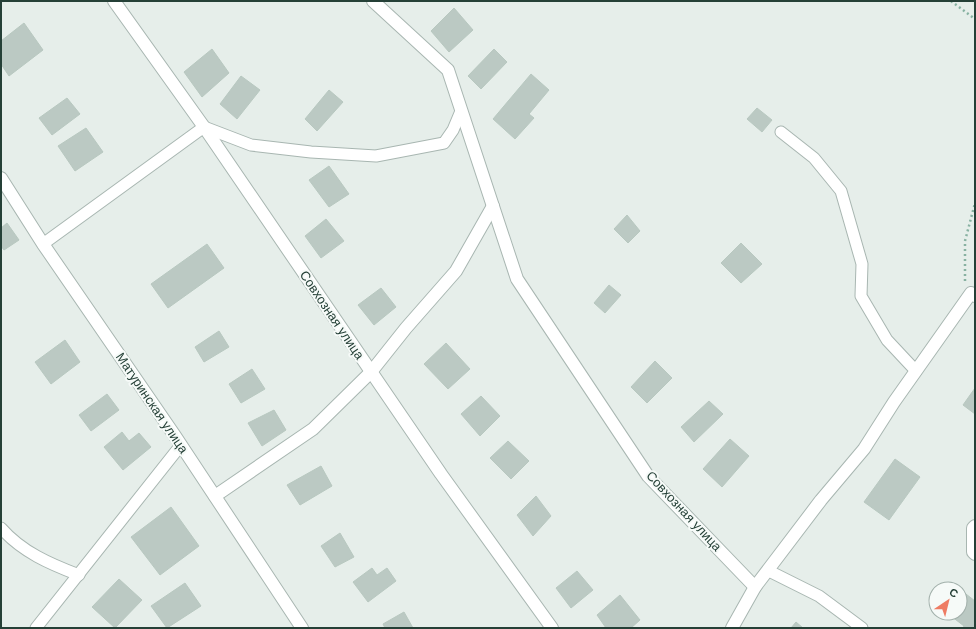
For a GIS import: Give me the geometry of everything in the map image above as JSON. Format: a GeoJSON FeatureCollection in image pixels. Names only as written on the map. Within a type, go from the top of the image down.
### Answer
{"type":"FeatureCollection","features":[{"type":"Feature","properties":{"kind":"street","name":"Совхозная улица"},"geometry":{"type":"LineString","coordinates":[[114,1],[204,127],[441,474],[552,628]]}},
{"type":"Feature","properties":{"kind":"street","name":"Совхозная улица"},"geometry":{"type":"LineString","coordinates":[[373,1],[448,70],[517,279],[648,476],[755,587]]}},
{"type":"Feature","properties":{"kind":"street","name":"Матуринская улица"},"geometry":{"type":"LineString","coordinates":[[1,178],[43,244],[182,445],[302,628]]}},
{"type":"Feature","properties":{"kind":"street"},"geometry":{"type":"LineString","coordinates":[[215,496],[314,428],[371,372],[406,328],[456,271],[493,206]]}},
{"type":"Feature","properties":{"kind":"street"},"geometry":{"type":"LineString","coordinates":[[732,628],[755,587],[769,571],[821,500],[864,449],[894,402],[973,294]]}},
{"type":"Feature","properties":{"kind":"street"},"geometry":{"type":"LineString","coordinates":[[975,526],[973,528],[973,552],[975,554]]}},
{"type":"Feature","properties":{"kind":"lane"},"geometry":{"type":"LineString","coordinates":[[43,244],[204,127],[251,145],[311,152],[376,156],[444,143],[453,130],[461,111]]}},
{"type":"Feature","properties":{"kind":"lane"},"geometry":{"type":"LineString","coordinates":[[781,132],[814,158],[841,190],[862,264],[861,296],[887,340],[916,371]]}},
{"type":"Feature","properties":{"kind":"lane"},"geometry":{"type":"LineString","coordinates":[[36,628],[182,445]]}},
{"type":"Feature","properties":{"kind":"lane"},"geometry":{"type":"LineString","coordinates":[[1,528],[18,544],[33,555],[79,575]]}},
{"type":"Feature","properties":{"kind":"lane"},"geometry":{"type":"LineString","coordinates":[[769,571],[819,596],[862,628]]}},
{"type":"Feature","properties":{"kind":"path"},"geometry":{"type":"LineString","coordinates":[[952,1],[975,19]]}},
{"type":"Feature","properties":{"kind":"path"},"geometry":{"type":"LineString","coordinates":[[973,294],[966,284],[965,241],[975,203]]}},
{"type":"Feature","properties":{"kind":"building"},"geometry":{"type":"Polygon","coordinates":[[[454,8],[473,30],[449,52],[431,31],[454,8]]]}},
{"type":"Feature","properties":{"kind":"building"},"geometry":{"type":"Polygon","coordinates":[[[24,23],[43,50],[9,76],[1,64],[1,41],[24,23]]]}},
{"type":"Feature","properties":{"kind":"building"},"geometry":{"type":"Polygon","coordinates":[[[212,49],[229,73],[202,97],[184,72],[212,49]]]}},
{"type":"Feature","properties":{"kind":"building"},"geometry":{"type":"Polygon","coordinates":[[[494,49],[507,62],[481,89],[468,76],[494,49]]]}},
{"type":"Feature","properties":{"kind":"building"},"geometry":{"type":"Polygon","coordinates":[[[531,74],[549,90],[529,114],[534,118],[515,139],[493,119],[531,74]]]}},
{"type":"Feature","properties":{"kind":"building"},"geometry":{"type":"Polygon","coordinates":[[[241,76],[260,90],[237,119],[220,104],[241,76]]]}},
{"type":"Feature","properties":{"kind":"building"},"geometry":{"type":"Polygon","coordinates":[[[329,90],[343,102],[317,131],[305,119],[329,90]]]}},
{"type":"Feature","properties":{"kind":"building"},"geometry":{"type":"Polygon","coordinates":[[[67,98],[80,114],[52,135],[39,118],[67,98]]]}},
{"type":"Feature","properties":{"kind":"building"},"geometry":{"type":"Polygon","coordinates":[[[757,108],[772,120],[762,132],[747,119],[757,108]]]}},
{"type":"Feature","properties":{"kind":"building"},"geometry":{"type":"Polygon","coordinates":[[[86,128],[103,152],[75,171],[58,146],[86,128]]]}},
{"type":"Feature","properties":{"kind":"building"},"geometry":{"type":"Polygon","coordinates":[[[329,166],[349,194],[329,207],[309,180],[329,166]]]}},
{"type":"Feature","properties":{"kind":"building"},"geometry":{"type":"Polygon","coordinates":[[[627,215],[640,231],[628,243],[614,229],[627,215]]]}},
{"type":"Feature","properties":{"kind":"building"},"geometry":{"type":"Polygon","coordinates":[[[326,219],[344,241],[321,258],[305,236],[326,219]]]}},
{"type":"Feature","properties":{"kind":"building"},"geometry":{"type":"Polygon","coordinates":[[[7,223],[19,240],[4,250],[1,246],[1,228],[7,223]]]}},
{"type":"Feature","properties":{"kind":"building"},"geometry":{"type":"Polygon","coordinates":[[[741,243],[762,264],[741,283],[721,263],[741,243]]]}},
{"type":"Feature","properties":{"kind":"building"},"geometry":{"type":"Polygon","coordinates":[[[207,244],[224,268],[168,308],[151,284],[207,244]]]}},
{"type":"Feature","properties":{"kind":"building"},"geometry":{"type":"Polygon","coordinates":[[[609,285],[621,295],[605,313],[594,303],[609,285]]]}},
{"type":"Feature","properties":{"kind":"building"},"geometry":{"type":"Polygon","coordinates":[[[381,288],[396,307],[374,325],[358,305],[381,288]]]}},
{"type":"Feature","properties":{"kind":"building"},"geometry":{"type":"Polygon","coordinates":[[[219,331],[229,347],[204,362],[195,347],[219,331]]]}},
{"type":"Feature","properties":{"kind":"building"},"geometry":{"type":"Polygon","coordinates":[[[65,340],[80,362],[51,384],[35,362],[65,340]]]}},
{"type":"Feature","properties":{"kind":"building"},"geometry":{"type":"Polygon","coordinates":[[[446,343],[470,369],[448,389],[424,364],[446,343]]]}},
{"type":"Feature","properties":{"kind":"building"},"geometry":{"type":"Polygon","coordinates":[[[655,361],[672,378],[647,403],[631,387],[655,361]]]}},
{"type":"Feature","properties":{"kind":"building"},"geometry":{"type":"Polygon","coordinates":[[[252,369],[265,389],[241,403],[229,384],[252,369]]]}},
{"type":"Feature","properties":{"kind":"building"},"geometry":{"type":"Polygon","coordinates":[[[975,388],[975,414],[963,405],[975,388]]]}},
{"type":"Feature","properties":{"kind":"building"},"geometry":{"type":"Polygon","coordinates":[[[107,394],[119,410],[91,431],[79,415],[107,394]]]}},
{"type":"Feature","properties":{"kind":"building"},"geometry":{"type":"Polygon","coordinates":[[[481,396],[500,416],[480,436],[461,414],[481,396]]]}},
{"type":"Feature","properties":{"kind":"building"},"geometry":{"type":"Polygon","coordinates":[[[709,401],[723,414],[694,442],[681,427],[709,401]]]}},
{"type":"Feature","properties":{"kind":"building"},"geometry":{"type":"Polygon","coordinates":[[[274,410],[286,430],[262,446],[248,423],[274,410]]]}},
{"type":"Feature","properties":{"kind":"building"},"geometry":{"type":"Polygon","coordinates":[[[122,432],[129,441],[139,433],[151,447],[123,470],[104,447],[122,432]]]}},
{"type":"Feature","properties":{"kind":"building"},"geometry":{"type":"Polygon","coordinates":[[[730,439],[749,456],[722,487],[703,469],[730,439]]]}},
{"type":"Feature","properties":{"kind":"building"},"geometry":{"type":"Polygon","coordinates":[[[508,441],[529,461],[511,479],[490,458],[508,441]]]}},
{"type":"Feature","properties":{"kind":"building"},"geometry":{"type":"Polygon","coordinates":[[[895,459],[920,477],[889,520],[864,502],[895,459]]]}},
{"type":"Feature","properties":{"kind":"building"},"geometry":{"type":"Polygon","coordinates":[[[321,466],[332,486],[300,505],[287,485],[321,466]]]}},
{"type":"Feature","properties":{"kind":"building"},"geometry":{"type":"Polygon","coordinates":[[[536,496],[551,516],[533,536],[517,515],[536,496]]]}},
{"type":"Feature","properties":{"kind":"building"},"geometry":{"type":"Polygon","coordinates":[[[171,507],[199,546],[160,575],[131,537],[171,507]]]}},
{"type":"Feature","properties":{"kind":"building"},"geometry":{"type":"Polygon","coordinates":[[[340,533],[354,557],[335,567],[321,546],[340,533]]]}},
{"type":"Feature","properties":{"kind":"building"},"geometry":{"type":"Polygon","coordinates":[[[372,568],[377,575],[387,568],[396,581],[368,602],[353,582],[372,568]]]}},
{"type":"Feature","properties":{"kind":"building"},"geometry":{"type":"Polygon","coordinates":[[[577,571],[593,590],[571,608],[556,588],[577,571]]]}},
{"type":"Feature","properties":{"kind":"building"},"geometry":{"type":"Polygon","coordinates":[[[119,579],[142,600],[115,628],[92,607],[119,579]]]}},
{"type":"Feature","properties":{"kind":"building"},"geometry":{"type":"Polygon","coordinates":[[[185,583],[201,606],[167,628],[151,606],[185,583]]]}},
{"type":"Feature","properties":{"kind":"building"},"geometry":{"type":"Polygon","coordinates":[[[620,595],[640,620],[631,628],[606,628],[597,615],[620,595]]]}},
{"type":"Feature","properties":{"kind":"building"},"geometry":{"type":"Polygon","coordinates":[[[968,596],[975,601],[975,619],[973,621],[975,623],[975,628],[963,628],[964,626],[957,621],[968,621],[968,596]]]}},
{"type":"Feature","properties":{"kind":"building"},"geometry":{"type":"Polygon","coordinates":[[[404,612],[413,628],[385,628],[383,624],[404,612]]]}},
{"type":"Feature","properties":{"kind":"building"},"geometry":{"type":"Polygon","coordinates":[[[796,622],[803,628],[791,628],[796,622]]]}}]}
